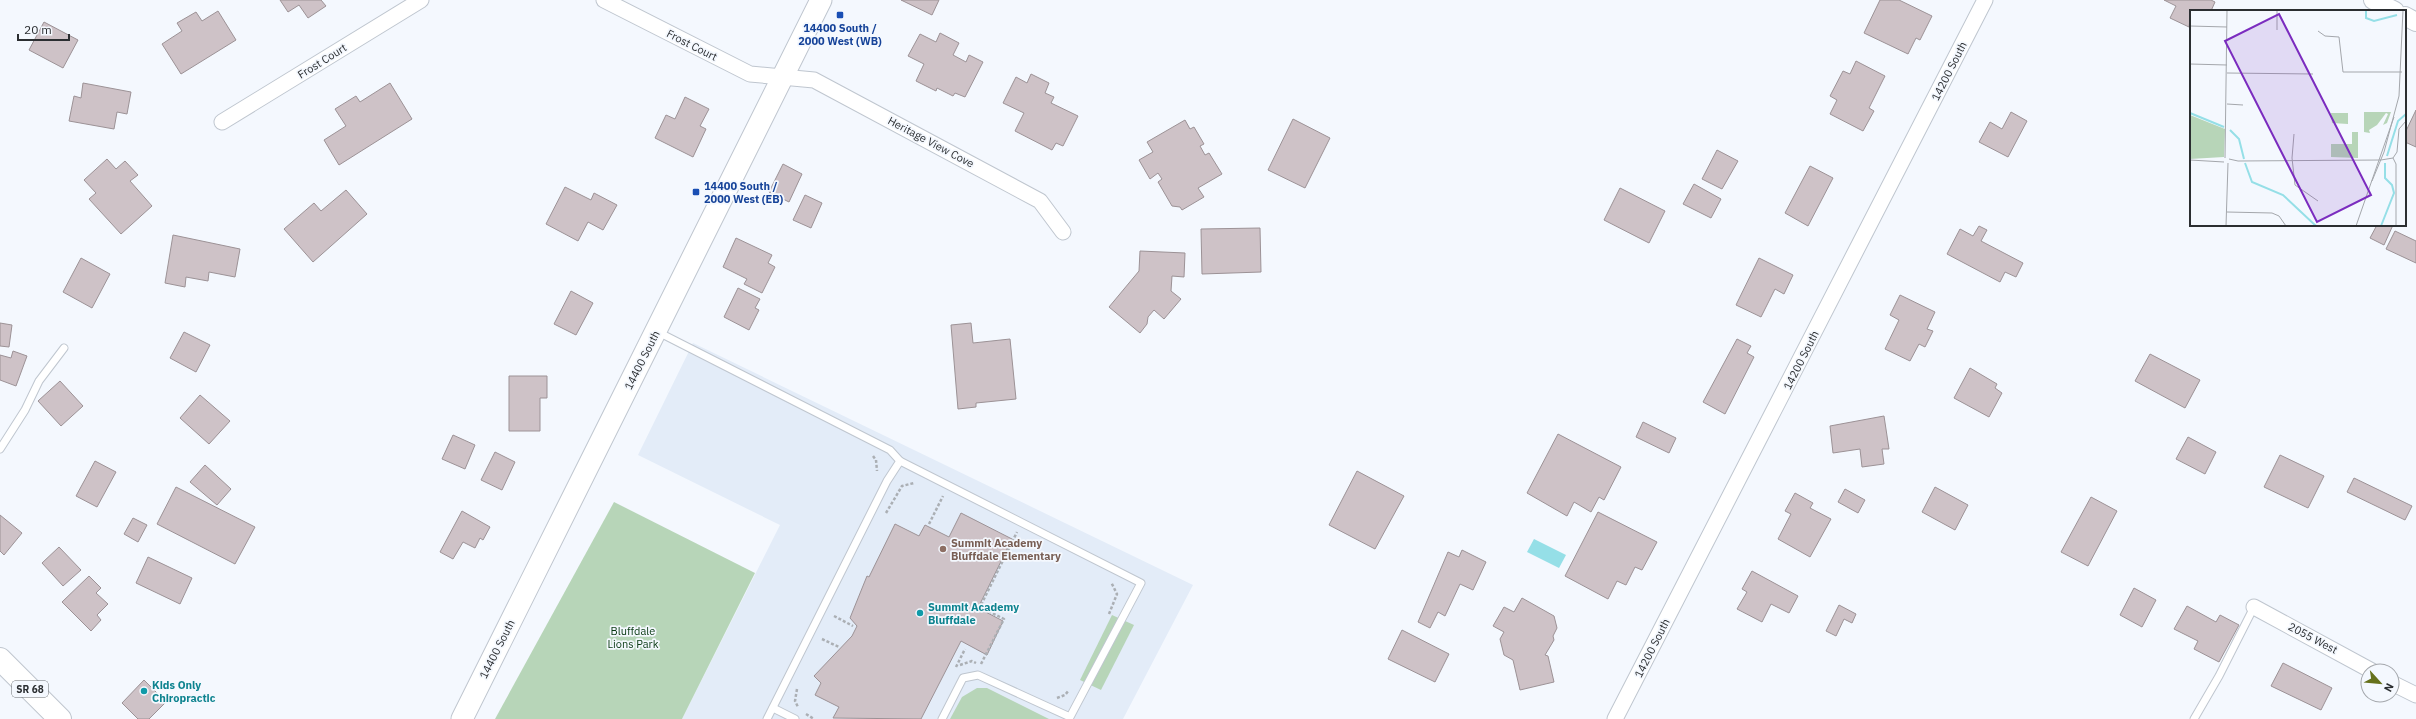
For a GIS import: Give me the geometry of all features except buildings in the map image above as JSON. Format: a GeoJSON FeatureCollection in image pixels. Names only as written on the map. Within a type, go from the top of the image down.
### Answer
{"type":"FeatureCollection","features":[{"type":"Feature","properties":{"kind":"main road","name":"14400 South"},"geometry":{"type":"LineString","coordinates":[[462,719],[657,332],[821,0]]}},
{"type":"Feature","properties":{"kind":"main road","name":"SR 68"},"geometry":{"type":"LineString","coordinates":[[0,659],[60,719]]}},
{"type":"Feature","properties":{"kind":"street","name":"Frost Court"},"geometry":{"type":"LineString","coordinates":[[222,122],[421,0]]}},
{"type":"Feature","properties":{"kind":"street","name":"Frost Court"},"geometry":{"type":"LineString","coordinates":[[604,0],[750,74],[784,77]]}},
{"type":"Feature","properties":{"kind":"street","name":"14200 South"},"geometry":{"type":"LineString","coordinates":[[1616,719],[1985,0]]}},
{"type":"Feature","properties":{"kind":"street"},"geometry":{"type":"LineString","coordinates":[[2373,0],[2393,10]]}},
{"type":"Feature","properties":{"kind":"street"},"geometry":{"type":"LineString","coordinates":[[2406,17],[2416,22]]}},
{"type":"Feature","properties":{"kind":"street","name":"Heritage View Cove"},"geometry":{"type":"LineString","coordinates":[[784,77],[814,80],[1033,198],[1040,202],[1063,232]]}},
{"type":"Feature","properties":{"kind":"street","name":"2055 West"},"geometry":{"type":"LineString","coordinates":[[2254,607],[2333,648],[2360,664]]}},
{"type":"Feature","properties":{"kind":"street"},"geometry":{"type":"LineString","coordinates":[[2400,687],[2416,695]]}},
{"type":"Feature","properties":{"kind":"lane"},"geometry":{"type":"LineString","coordinates":[[657,332],[890,450],[900,461],[1141,583],[1070,717],[978,674],[963,678],[942,719]]}},
{"type":"Feature","properties":{"kind":"lane"},"geometry":{"type":"LineString","coordinates":[[0,449],[25,410],[39,381],[64,348]]}},
{"type":"Feature","properties":{"kind":"lane"},"geometry":{"type":"LineString","coordinates":[[767,719],[888,481],[900,461]]}},
{"type":"Feature","properties":{"kind":"lane"},"geometry":{"type":"LineString","coordinates":[[2194,719],[2219,676],[2254,607]]}},
{"type":"Feature","properties":{"kind":"lane"},"geometry":{"type":"LineString","coordinates":[[773,708],[795,719]]}},
{"type":"Feature","properties":{"kind":"path"},"geometry":{"type":"LineString","coordinates":[[885,515],[902,486],[918,482]]}},
{"type":"Feature","properties":{"kind":"path"},"geometry":{"type":"LineString","coordinates":[[938,491],[951,498]]}},
{"type":"Feature","properties":{"kind":"path"},"geometry":{"type":"LineString","coordinates":[[929,524],[944,494]]}},
{"type":"Feature","properties":{"kind":"path"},"geometry":{"type":"LineString","coordinates":[[1011,528],[1024,535]]}},
{"type":"Feature","properties":{"kind":"path"},"geometry":{"type":"LineString","coordinates":[[981,664],[1004,619],[980,607],[1017,532]]}},
{"type":"Feature","properties":{"kind":"path"},"geometry":{"type":"LineString","coordinates":[[1105,621],[1117,594],[1110,580]]}},
{"type":"Feature","properties":{"kind":"path"},"geometry":{"type":"LineString","coordinates":[[831,622],[837,610]]}},
{"type":"Feature","properties":{"kind":"path"},"geometry":{"type":"LineString","coordinates":[[834,616],[853,626]]}},
{"type":"Feature","properties":{"kind":"path"},"geometry":{"type":"LineString","coordinates":[[819,646],[825,633]]}},
{"type":"Feature","properties":{"kind":"path"},"geometry":{"type":"LineString","coordinates":[[822,639],[839,647]]}},
{"type":"Feature","properties":{"kind":"path"},"geometry":{"type":"LineString","coordinates":[[953,672],[965,649]]}},
{"type":"Feature","properties":{"kind":"path"},"geometry":{"type":"LineString","coordinates":[[956,668],[972,662],[988,667]]}},
{"type":"Feature","properties":{"kind":"path"},"geometry":{"type":"LineString","coordinates":[[799,685],[795,701],[799,709]]}},
{"type":"Feature","properties":{"kind":"path"},"geometry":{"type":"LineString","coordinates":[[1049,698],[1056,698],[1065,695],[1072,688]]}},
{"type":"Feature","properties":{"kind":"path"},"geometry":{"type":"LineString","coordinates":[[804,713],[814,719]]}},
{"type":"Feature","properties":{"kind":"shaded area","name":"Summit Academy Bluffdale Elementary"},"geometry":{"type":"Polygon","coordinates":[[[693,343],[1193,585],[1123,719],[682,719],[780,525],[638,455],[693,343]]]}},
{"type":"Feature","properties":{"kind":"green space","name":"Bluffdale Lions Park"},"geometry":{"type":"Polygon","coordinates":[[[614,502],[755,573],[682,719],[495,719],[614,502]]]}},
{"type":"Feature","properties":{"kind":"green space"},"geometry":{"type":"Polygon","coordinates":[[[1112,615],[1134,625],[1101,690],[1080,680],[1112,615]]]}},
{"type":"Feature","properties":{"kind":"green space"},"geometry":{"type":"Polygon","coordinates":[[[977,688],[987,688],[1049,719],[950,719],[962,697],[977,688]]]}},
{"type":"Feature","properties":{"kind":"water"},"geometry":{"type":"Polygon","coordinates":[[[1534,539],[1566,555],[1559,568],[1527,552],[1534,539]]]}},
{"type":"Feature","properties":{"kind":"place","name":"14400 South / 2000 West (WB)"},"geometry":{"type":"Point","coordinates":[840,15]}},
{"type":"Feature","properties":{"kind":"place","name":"14400 South / 2000 West (EB)"},"geometry":{"type":"Point","coordinates":[696,192]}},
{"type":"Feature","properties":{"kind":"place","name":"Summit Academy Bluffdale Elementary"},"geometry":{"type":"Point","coordinates":[943,549]}},
{"type":"Feature","properties":{"kind":"place","name":"Summit Academy Bluffdale"},"geometry":{"type":"Point","coordinates":[920,613]}},
{"type":"Feature","properties":{"kind":"place","name":"Kids Only Chiropractic"},"geometry":{"type":"Point","coordinates":[144,691]}}]}
